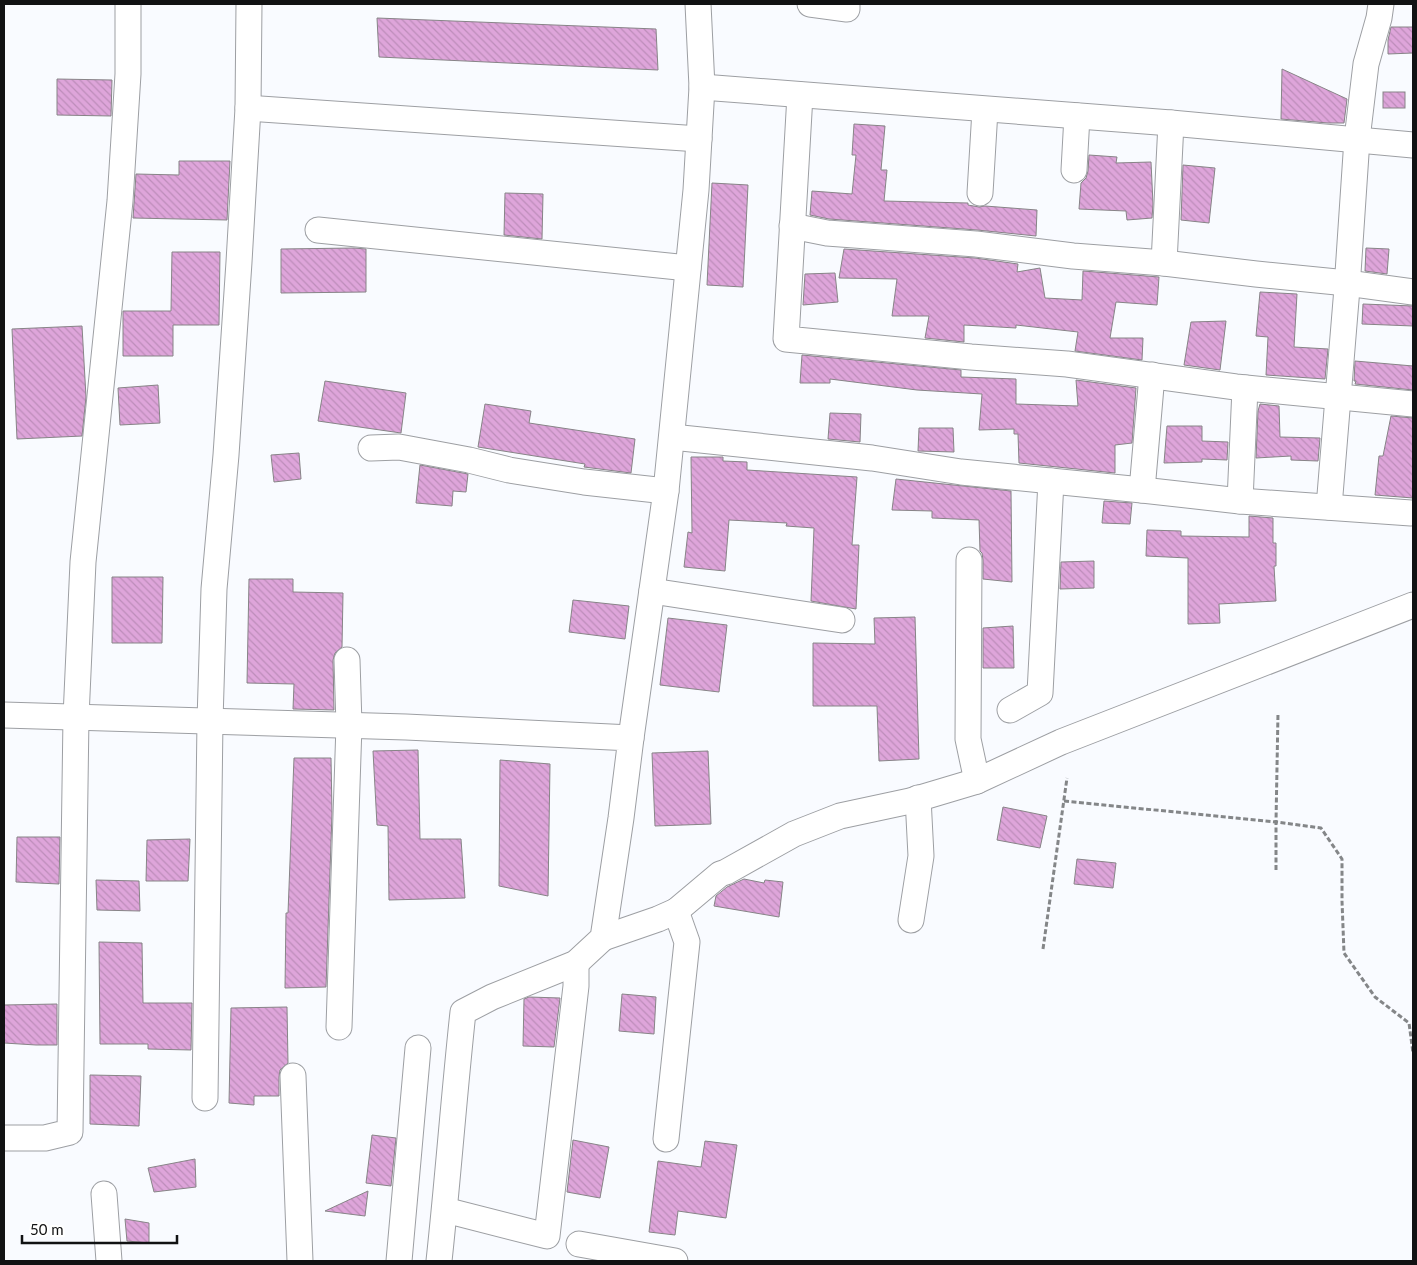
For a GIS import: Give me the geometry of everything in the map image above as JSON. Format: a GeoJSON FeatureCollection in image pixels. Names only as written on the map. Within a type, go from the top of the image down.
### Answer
{"type":"FeatureCollection","features":[{"type":"Feature","properties":{"kind":"street"},"geometry":{"type":"LineString","coordinates":[[4,1138],[45,1138],[70,1132],[76,717],[83,562],[121,192],[128,74],[128,4]]}},
{"type":"Feature","properties":{"kind":"street"},"geometry":{"type":"LineString","coordinates":[[205,1098],[210,721],[214,589],[226,455],[248,108],[250,4]]}},
{"type":"Feature","properties":{"kind":"street"},"geometry":{"type":"LineString","coordinates":[[602,938],[621,818],[672,437],[696,190],[702,87],[698,4]]}},
{"type":"Feature","properties":{"kind":"street"},"geometry":{"type":"LineString","coordinates":[[810,4],[846,9],[847,4]]}},
{"type":"Feature","properties":{"kind":"street"},"geometry":{"type":"LineString","coordinates":[[1329,507],[1357,139],[1366,64],[1381,4]]}},
{"type":"Feature","properties":{"kind":"street"},"geometry":{"type":"LineString","coordinates":[[702,87],[1171,123],[1413,145]]}},
{"type":"Feature","properties":{"kind":"street"},"geometry":{"type":"LineString","coordinates":[[800,95],[786,339],[971,357],[1067,364],[1246,388],[1413,404]]}},
{"type":"Feature","properties":{"kind":"street"},"geometry":{"type":"LineString","coordinates":[[248,108],[699,139]]}},
{"type":"Feature","properties":{"kind":"street"},"geometry":{"type":"LineString","coordinates":[[980,193],[985,110]]}},
{"type":"Feature","properties":{"kind":"street"},"geometry":{"type":"LineString","coordinates":[[1074,170],[1078,116]]}},
{"type":"Feature","properties":{"kind":"street"},"geometry":{"type":"LineString","coordinates":[[1164,263],[1171,123]]}},
{"type":"Feature","properties":{"kind":"street"},"geometry":{"type":"LineString","coordinates":[[792,226],[827,233],[976,244],[1073,256],[1164,263],[1347,283],[1413,292]]}},
{"type":"Feature","properties":{"kind":"street"},"geometry":{"type":"LineString","coordinates":[[318,230],[688,268]]}},
{"type":"Feature","properties":{"kind":"street"},"geometry":{"type":"LineString","coordinates":[[1142,490],[1152,375]]}},
{"type":"Feature","properties":{"kind":"street"},"geometry":{"type":"LineString","coordinates":[[1240,501],[1246,388]]}},
{"type":"Feature","properties":{"kind":"street"},"geometry":{"type":"LineString","coordinates":[[672,437],[862,457],[961,472],[1240,501],[1411,514]]}},
{"type":"Feature","properties":{"kind":"street"},"geometry":{"type":"LineString","coordinates":[[370,448],[399,447],[469,460],[509,470],[584,482],[666,490]]}},
{"type":"Feature","properties":{"kind":"street"},"geometry":{"type":"LineString","coordinates":[[1010,710],[1040,693],[1051,481]]}},
{"type":"Feature","properties":{"kind":"street"},"geometry":{"type":"LineString","coordinates":[[969,560],[968,739],[976,781]]}},
{"type":"Feature","properties":{"kind":"street"},"geometry":{"type":"LineString","coordinates":[[652,591],[842,620]]}},
{"type":"Feature","properties":{"kind":"street"},"geometry":{"type":"LineString","coordinates":[[439,1261],[463,1012],[492,997],[576,963],[602,938],[658,919],[676,910],[720,874],[794,834],[840,816],[910,801],[976,781],[1061,742],[1413,605]]}},
{"type":"Feature","properties":{"kind":"street"},"geometry":{"type":"LineString","coordinates":[[338,1027],[349,725],[347,660]]}},
{"type":"Feature","properties":{"kind":"street"},"geometry":{"type":"LineString","coordinates":[[4,715],[349,725],[631,738]]}},
{"type":"Feature","properties":{"kind":"street"},"geometry":{"type":"LineString","coordinates":[[911,920],[921,856],[918,798]]}},
{"type":"Feature","properties":{"kind":"street"},"geometry":{"type":"LineString","coordinates":[[666,1139],[687,942],[676,910]]}},
{"type":"Feature","properties":{"kind":"street"},"geometry":{"type":"LineString","coordinates":[[548,1236],[576,986],[576,963]]}},
{"type":"Feature","properties":{"kind":"street"},"geometry":{"type":"LineString","coordinates":[[399,1261],[418,1048]]}},
{"type":"Feature","properties":{"kind":"street"},"geometry":{"type":"LineString","coordinates":[[293,1076],[300,1261]]}},
{"type":"Feature","properties":{"kind":"street"},"geometry":{"type":"LineString","coordinates":[[104,1194],[109,1261]]}},
{"type":"Feature","properties":{"kind":"street"},"geometry":{"type":"LineString","coordinates":[[445,1210],[548,1236],[578,1253],[675,1261]]}},
{"type":"Feature","properties":{"kind":"path"},"geometry":{"type":"LineString","coordinates":[[1276,870],[1278,713]]}},
{"type":"Feature","properties":{"kind":"path"},"geometry":{"type":"LineString","coordinates":[[1043,949],[1067,778]]}},
{"type":"Feature","properties":{"kind":"path"},"geometry":{"type":"LineString","coordinates":[[1064,801],[1321,828],[1342,859],[1344,953],[1375,997],[1409,1023],[1413,1053]]}},
{"type":"Feature","properties":{"kind":"building"},"geometry":{"type":"Polygon","coordinates":[[[377,18],[656,29],[658,70],[379,57],[377,18]]]}},
{"type":"Feature","properties":{"kind":"building"},"geometry":{"type":"Polygon","coordinates":[[[1391,27],[1413,27],[1413,53],[1388,54],[1388,40],[1391,27]]]}},
{"type":"Feature","properties":{"kind":"building"},"geometry":{"type":"Polygon","coordinates":[[[1282,69],[1347,99],[1344,123],[1281,119],[1282,69]]]}},
{"type":"Feature","properties":{"kind":"building"},"geometry":{"type":"Polygon","coordinates":[[[57,79],[112,80],[111,116],[57,115],[57,79]]]}},
{"type":"Feature","properties":{"kind":"building"},"geometry":{"type":"Polygon","coordinates":[[[1383,92],[1405,92],[1405,108],[1383,108],[1383,92]]]}},
{"type":"Feature","properties":{"kind":"building"},"geometry":{"type":"Polygon","coordinates":[[[854,124],[885,126],[881,170],[887,170],[884,201],[968,203],[968,205],[979,207],[1037,210],[1036,236],[829,219],[810,215],[812,191],[852,194],[856,155],[852,155],[854,124]]]}},
{"type":"Feature","properties":{"kind":"building"},"geometry":{"type":"Polygon","coordinates":[[[1089,155],[1117,157],[1116,163],[1151,162],[1152,218],[1127,220],[1126,211],[1079,209],[1081,183],[1086,178],[1088,171],[1089,155]]]}},
{"type":"Feature","properties":{"kind":"building"},"geometry":{"type":"Polygon","coordinates":[[[179,161],[230,161],[227,220],[133,218],[136,174],[179,175],[179,161]]]}},
{"type":"Feature","properties":{"kind":"building"},"geometry":{"type":"Polygon","coordinates":[[[1183,165],[1215,168],[1209,223],[1181,220],[1183,165]]]}},
{"type":"Feature","properties":{"kind":"building"},"geometry":{"type":"Polygon","coordinates":[[[712,183],[748,185],[743,287],[707,285],[712,183]]]}},
{"type":"Feature","properties":{"kind":"building"},"geometry":{"type":"Polygon","coordinates":[[[505,193],[543,194],[542,239],[504,235],[505,193]]]}},
{"type":"Feature","properties":{"kind":"building"},"geometry":{"type":"Polygon","coordinates":[[[1366,248],[1389,249],[1387,274],[1365,271],[1366,248]]]}},
{"type":"Feature","properties":{"kind":"building"},"geometry":{"type":"Polygon","coordinates":[[[281,249],[366,249],[366,292],[281,293],[281,249]]]}},
{"type":"Feature","properties":{"kind":"building"},"geometry":{"type":"Polygon","coordinates":[[[844,249],[975,258],[1018,264],[1017,272],[1040,268],[1045,298],[1082,300],[1083,271],[1159,277],[1157,305],[1116,302],[1110,338],[1143,338],[1142,360],[1075,351],[1078,332],[1016,325],[1016,328],[964,325],[964,342],[925,338],[929,316],[892,316],[897,279],[839,278],[844,249]]]}},
{"type":"Feature","properties":{"kind":"building"},"geometry":{"type":"Polygon","coordinates":[[[172,252],[220,252],[219,325],[173,325],[173,356],[123,356],[123,311],[171,311],[172,252]]]}},
{"type":"Feature","properties":{"kind":"building"},"geometry":{"type":"Polygon","coordinates":[[[835,273],[838,302],[803,305],[805,274],[835,273]]]}},
{"type":"Feature","properties":{"kind":"building"},"geometry":{"type":"Polygon","coordinates":[[[1260,292],[1297,294],[1294,347],[1328,349],[1325,379],[1266,375],[1268,337],[1256,336],[1260,292]]]}},
{"type":"Feature","properties":{"kind":"building"},"geometry":{"type":"Polygon","coordinates":[[[1363,304],[1413,306],[1413,326],[1362,324],[1363,304]]]}},
{"type":"Feature","properties":{"kind":"building"},"geometry":{"type":"Polygon","coordinates":[[[1226,321],[1220,370],[1184,365],[1191,322],[1226,321]]]}},
{"type":"Feature","properties":{"kind":"building"},"geometry":{"type":"Polygon","coordinates":[[[82,326],[86,397],[82,436],[17,439],[12,329],[82,326]]]}},
{"type":"Feature","properties":{"kind":"building"},"geometry":{"type":"Polygon","coordinates":[[[802,355],[961,370],[961,377],[1016,379],[1016,404],[1078,406],[1076,380],[1136,388],[1132,443],[1115,445],[1115,473],[1019,463],[1018,434],[1014,434],[1014,429],[979,430],[982,394],[917,390],[830,379],[830,383],[800,383],[802,355]]]}},
{"type":"Feature","properties":{"kind":"building"},"geometry":{"type":"Polygon","coordinates":[[[1355,361],[1413,366],[1413,390],[1355,384],[1355,361]]]}},
{"type":"Feature","properties":{"kind":"building"},"geometry":{"type":"Polygon","coordinates":[[[325,381],[406,393],[401,433],[318,421],[325,381]]]}},
{"type":"Feature","properties":{"kind":"building"},"geometry":{"type":"Polygon","coordinates":[[[158,385],[160,423],[120,425],[118,388],[158,385]]]}},
{"type":"Feature","properties":{"kind":"building"},"geometry":{"type":"Polygon","coordinates":[[[485,404],[531,411],[529,423],[635,439],[631,473],[584,467],[585,464],[478,447],[485,404]]]}},
{"type":"Feature","properties":{"kind":"building"},"geometry":{"type":"Polygon","coordinates":[[[1260,404],[1279,406],[1280,437],[1320,438],[1318,461],[1291,460],[1291,456],[1256,458],[1260,404]]]}},
{"type":"Feature","properties":{"kind":"building"},"geometry":{"type":"Polygon","coordinates":[[[830,413],[861,414],[860,442],[828,439],[830,413]]]}},
{"type":"Feature","properties":{"kind":"building"},"geometry":{"type":"Polygon","coordinates":[[[1391,416],[1413,418],[1413,498],[1375,495],[1379,456],[1383,456],[1391,416]]]}},
{"type":"Feature","properties":{"kind":"building"},"geometry":{"type":"Polygon","coordinates":[[[1167,426],[1202,426],[1202,441],[1228,442],[1227,460],[1202,459],[1202,462],[1164,463],[1167,426]]]}},
{"type":"Feature","properties":{"kind":"building"},"geometry":{"type":"Polygon","coordinates":[[[919,428],[953,428],[954,452],[918,451],[919,428]]]}},
{"type":"Feature","properties":{"kind":"building"},"geometry":{"type":"Polygon","coordinates":[[[299,453],[301,479],[274,482],[271,455],[299,453]]]}},
{"type":"Feature","properties":{"kind":"building"},"geometry":{"type":"Polygon","coordinates":[[[691,457],[723,457],[723,461],[747,462],[747,470],[857,477],[852,545],[859,545],[856,609],[811,601],[814,528],[786,526],[787,523],[729,520],[725,571],[684,567],[688,532],[692,533],[691,457]]]}},
{"type":"Feature","properties":{"kind":"building"},"geometry":{"type":"Polygon","coordinates":[[[420,465],[468,474],[466,492],[453,491],[452,506],[416,503],[420,465]]]}},
{"type":"Feature","properties":{"kind":"building"},"geometry":{"type":"Polygon","coordinates":[[[896,479],[1011,491],[1012,582],[983,579],[979,520],[932,518],[932,511],[892,510],[896,479]]]}},
{"type":"Feature","properties":{"kind":"building"},"geometry":{"type":"Polygon","coordinates":[[[1104,501],[1132,503],[1130,524],[1102,523],[1104,501]]]}},
{"type":"Feature","properties":{"kind":"building"},"geometry":{"type":"Polygon","coordinates":[[[1249,516],[1273,518],[1273,543],[1276,543],[1276,566],[1274,566],[1276,601],[1219,604],[1220,623],[1188,624],[1188,558],[1146,556],[1147,530],[1181,531],[1181,536],[1249,537],[1249,516]]]}},
{"type":"Feature","properties":{"kind":"building"},"geometry":{"type":"Polygon","coordinates":[[[1094,561],[1094,588],[1060,589],[1061,562],[1094,561]]]}},
{"type":"Feature","properties":{"kind":"building"},"geometry":{"type":"Polygon","coordinates":[[[112,577],[163,577],[162,643],[112,643],[112,577]]]}},
{"type":"Feature","properties":{"kind":"building"},"geometry":{"type":"Polygon","coordinates":[[[249,579],[293,579],[293,592],[343,593],[342,647],[335,653],[333,660],[334,710],[293,709],[294,684],[247,683],[249,579]]]}},
{"type":"Feature","properties":{"kind":"building"},"geometry":{"type":"Polygon","coordinates":[[[573,600],[629,606],[625,639],[569,632],[573,600]]]}},
{"type":"Feature","properties":{"kind":"building"},"geometry":{"type":"Polygon","coordinates":[[[915,617],[919,759],[879,761],[877,706],[813,706],[813,643],[875,644],[874,618],[915,617]]]}},
{"type":"Feature","properties":{"kind":"building"},"geometry":{"type":"Polygon","coordinates":[[[668,618],[727,625],[719,692],[660,685],[668,618]]]}},
{"type":"Feature","properties":{"kind":"building"},"geometry":{"type":"Polygon","coordinates":[[[1013,626],[1014,668],[983,668],[983,628],[1013,626]]]}},
{"type":"Feature","properties":{"kind":"building"},"geometry":{"type":"Polygon","coordinates":[[[418,750],[420,839],[461,839],[465,898],[389,900],[388,826],[377,825],[373,751],[418,750]]]}},
{"type":"Feature","properties":{"kind":"building"},"geometry":{"type":"Polygon","coordinates":[[[708,751],[711,824],[655,826],[652,753],[708,751]]]}},
{"type":"Feature","properties":{"kind":"building"},"geometry":{"type":"Polygon","coordinates":[[[294,758],[331,758],[332,813],[326,987],[285,988],[286,913],[288,913],[294,758]]]}},
{"type":"Feature","properties":{"kind":"building"},"geometry":{"type":"Polygon","coordinates":[[[500,760],[550,764],[548,896],[499,886],[500,760]]]}},
{"type":"Feature","properties":{"kind":"building"},"geometry":{"type":"Polygon","coordinates":[[[1003,807],[1047,816],[1040,848],[997,840],[1003,807]]]}},
{"type":"Feature","properties":{"kind":"building"},"geometry":{"type":"Polygon","coordinates":[[[17,837],[60,837],[59,884],[16,882],[17,837]]]}},
{"type":"Feature","properties":{"kind":"building"},"geometry":{"type":"Polygon","coordinates":[[[190,839],[188,881],[146,881],[147,840],[190,839]]]}},
{"type":"Feature","properties":{"kind":"building"},"geometry":{"type":"Polygon","coordinates":[[[1077,859],[1116,863],[1113,888],[1074,884],[1077,859]]]}},
{"type":"Feature","properties":{"kind":"building"},"geometry":{"type":"Polygon","coordinates":[[[744,879],[764,883],[765,880],[783,882],[779,917],[714,906],[716,896],[727,887],[744,879]]]}},
{"type":"Feature","properties":{"kind":"building"},"geometry":{"type":"Polygon","coordinates":[[[96,880],[139,881],[140,911],[97,910],[96,880]]]}},
{"type":"Feature","properties":{"kind":"building"},"geometry":{"type":"Polygon","coordinates":[[[99,942],[142,943],[143,1003],[192,1003],[191,1050],[148,1049],[148,1044],[100,1044],[99,942]]]}},
{"type":"Feature","properties":{"kind":"building"},"geometry":{"type":"Polygon","coordinates":[[[622,994],[656,997],[654,1034],[619,1031],[622,994]]]}},
{"type":"Feature","properties":{"kind":"building"},"geometry":{"type":"Polygon","coordinates":[[[529,997],[560,998],[554,1047],[523,1046],[524,999],[529,997]]]}},
{"type":"Feature","properties":{"kind":"building"},"geometry":{"type":"Polygon","coordinates":[[[57,1004],[57,1045],[4,1043],[4,1005],[57,1004]]]}},
{"type":"Feature","properties":{"kind":"building"},"geometry":{"type":"Polygon","coordinates":[[[287,1007],[288,1063],[280,1070],[279,1096],[254,1096],[254,1105],[229,1103],[231,1008],[287,1007]]]}},
{"type":"Feature","properties":{"kind":"building"},"geometry":{"type":"Polygon","coordinates":[[[90,1075],[141,1076],[139,1126],[90,1124],[90,1075]]]}},
{"type":"Feature","properties":{"kind":"building"},"geometry":{"type":"Polygon","coordinates":[[[372,1135],[396,1138],[391,1186],[366,1183],[372,1135]]]}},
{"type":"Feature","properties":{"kind":"building"},"geometry":{"type":"Polygon","coordinates":[[[573,1140],[609,1147],[600,1198],[567,1192],[573,1140]]]}},
{"type":"Feature","properties":{"kind":"building"},"geometry":{"type":"Polygon","coordinates":[[[705,1141],[737,1145],[726,1218],[678,1211],[675,1235],[649,1232],[658,1161],[701,1167],[705,1141]]]}},
{"type":"Feature","properties":{"kind":"building"},"geometry":{"type":"Polygon","coordinates":[[[195,1159],[196,1187],[154,1192],[148,1168],[195,1159]]]}},
{"type":"Feature","properties":{"kind":"building"},"geometry":{"type":"Polygon","coordinates":[[[368,1191],[365,1216],[325,1211],[368,1191]]]}},
{"type":"Feature","properties":{"kind":"building"},"geometry":{"type":"Polygon","coordinates":[[[125,1219],[149,1223],[149,1243],[127,1241],[125,1219]]]}}]}
